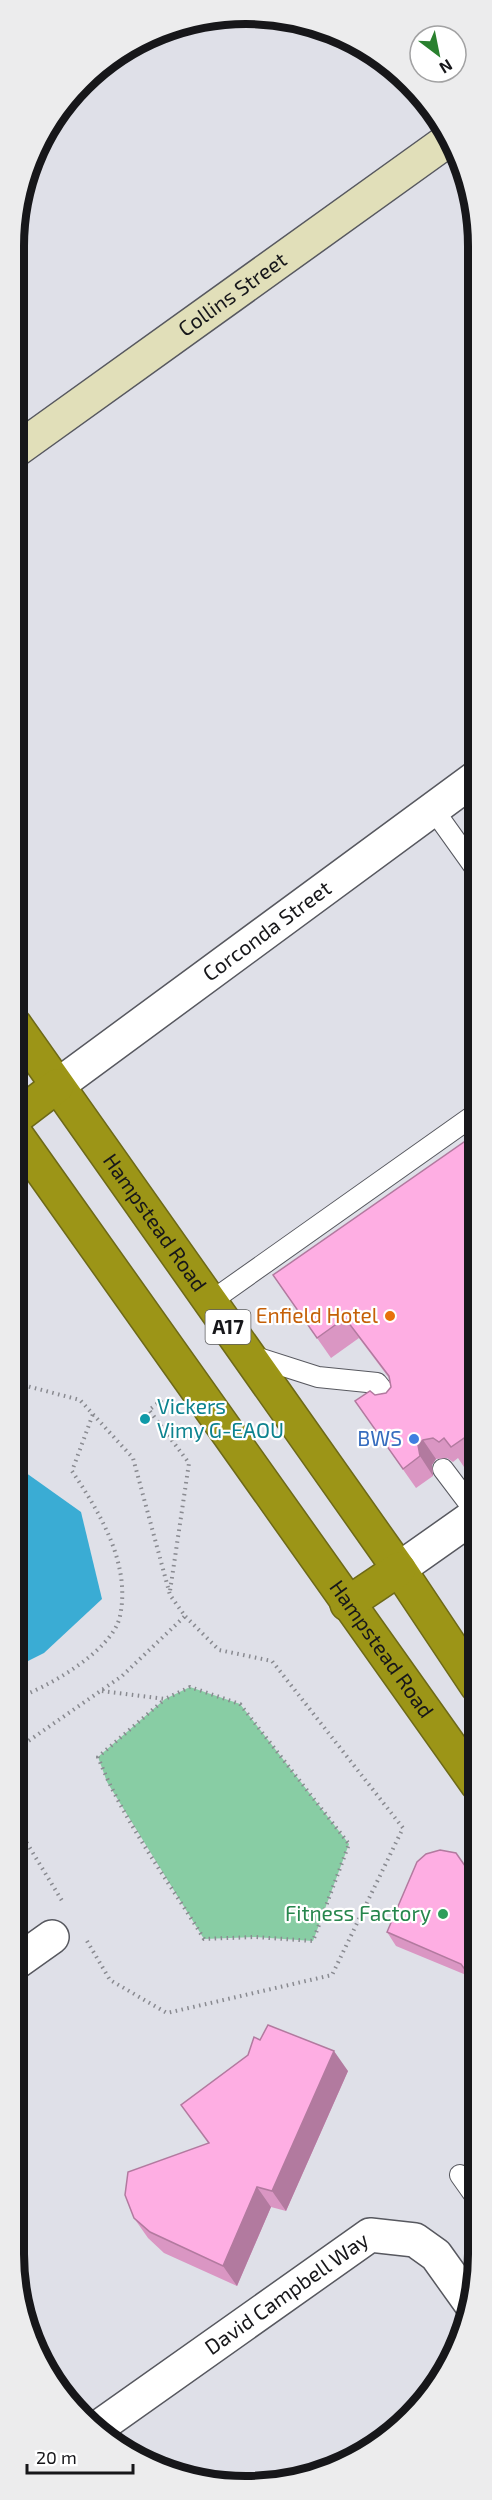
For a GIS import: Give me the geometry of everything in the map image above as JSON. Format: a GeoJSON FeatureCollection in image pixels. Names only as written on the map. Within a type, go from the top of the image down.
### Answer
{"type":"FeatureCollection","features":[{"type":"Feature","properties":{"kind":"highway","name":"Hampstead Road"},"geometry":{"type":"LineString","coordinates":[[24,1038],[399,1569],[468,1672]]}},
{"type":"Feature","properties":{"kind":"highway"},"geometry":{"type":"LineString","coordinates":[[24,1111],[57,1086]]}},
{"type":"Feature","properties":{"kind":"highway","name":"Hampstead Road"},"geometry":{"type":"LineString","coordinates":[[24,1146],[468,1772]]}},
{"type":"Feature","properties":{"kind":"highway"},"geometry":{"type":"LineString","coordinates":[[348,1604],[399,1569]]}},
{"type":"Feature","properties":{"kind":"street","name":"Collins Street"},"geometry":{"type":"LineString","coordinates":[[24,445],[443,144]]}},
{"type":"Feature","properties":{"kind":"street","name":"Corconda Street"},"geometry":{"type":"LineString","coordinates":[[57,1086],[468,783]]}},
{"type":"Feature","properties":{"kind":"street"},"geometry":{"type":"LineString","coordinates":[[399,1569],[468,1520]]}},
{"type":"Feature","properties":{"kind":"street"},"geometry":{"type":"LineString","coordinates":[[24,1955],[60,1923]]}},
{"type":"Feature","properties":{"kind":"street","name":"David Campbell Way"},"geometry":{"type":"LineString","coordinates":[[103,2424],[370,2235],[415,2240],[436,2255],[464,2295]]}},
{"type":"Feature","properties":{"kind":"lane"},"geometry":{"type":"LineString","coordinates":[[433,809],[468,859]]}},
{"type":"Feature","properties":{"kind":"lane"},"geometry":{"type":"LineString","coordinates":[[210,1302],[468,1119]]}},
{"type":"Feature","properties":{"kind":"lane"},"geometry":{"type":"LineString","coordinates":[[247,1354],[318,1377],[377,1383],[393,1403]]}},
{"type":"Feature","properties":{"kind":"lane"},"geometry":{"type":"LineString","coordinates":[[443,1469],[468,1502]]}},
{"type":"Feature","properties":{"kind":"lane"},"geometry":{"type":"LineString","coordinates":[[460,2175],[468,2186]]}},
{"type":"Feature","properties":{"kind":"path"},"geometry":{"type":"LineString","coordinates":[[24,1385],[80,1400],[133,1458],[170,1595],[185,1616],[219,1650],[272,1661],[403,1828],[332,1975],[167,2013],[110,1980],[86,1939]]}},
{"type":"Feature","properties":{"kind":"path"},"geometry":{"type":"LineString","coordinates":[[162,1400],[149,1410],[189,1463],[170,1595]]}},
{"type":"Feature","properties":{"kind":"path"},"geometry":{"type":"LineString","coordinates":[[24,1696],[34,1693],[79,1665],[102,1646],[120,1618],[121,1583],[113,1543],[96,1507],[72,1471],[93,1414]]}},
{"type":"Feature","properties":{"kind":"path"},"geometry":{"type":"LineString","coordinates":[[24,1744],[122,1676],[185,1616]]}},
{"type":"Feature","properties":{"kind":"path"},"geometry":{"type":"LineString","coordinates":[[102,1690],[165,1699],[190,1687],[240,1704],[349,1844],[313,1941],[255,1937],[204,1939],[107,1782],[98,1757],[165,1699]]}},
{"type":"Feature","properties":{"kind":"path"},"geometry":{"type":"LineString","coordinates":[[24,1844],[60,1923]]}},
{"type":"Feature","properties":{"kind":"green space"},"geometry":{"type":"Polygon","coordinates":[[[190,1687],[240,1704],[349,1844],[313,1941],[255,1937],[204,1939],[107,1782],[98,1757],[165,1699],[190,1687]]]}},
{"type":"Feature","properties":{"kind":"water"},"geometry":{"type":"Polygon","coordinates":[[[24,1471],[81,1512],[102,1599],[44,1653],[24,1663],[24,1471]]]}},
{"type":"Feature","properties":{"kind":"building","name":"Enfield Hotel"},"geometry":{"type":"Polygon","coordinates":[[[468,1139],[468,1435],[451,1447],[444,1438],[439,1442],[433,1438],[423,1440],[418,1445],[420,1456],[403,1469],[355,1401],[370,1391],[375,1395],[386,1393],[391,1387],[389,1376],[345,1318],[317,1338],[273,1275],[468,1139]]]}},
{"type":"Feature","properties":{"kind":"building","name":"Fitness Factory"},"geometry":{"type":"Polygon","coordinates":[[[440,1850],[456,1853],[468,1870],[468,1974],[461,1964],[387,1932],[417,1862],[426,1854],[440,1850]]]}},
{"type":"Feature","properties":{"kind":"building"},"geometry":{"type":"Polygon","coordinates":[[[268,2025],[334,2051],[272,2191],[257,2187],[223,2266],[150,2232],[134,2218],[125,2195],[128,2172],[209,2143],[181,2105],[248,2055],[254,2037],[260,2040],[268,2025]]]}},
{"type":"Feature","properties":{"kind":"place","name":"Enfield Hotel"},"geometry":{"type":"Point","coordinates":[390,1316]}},
{"type":"Feature","properties":{"kind":"place","name":"Vickers Vimy G-EAOU"},"geometry":{"type":"Point","coordinates":[145,1419]}},
{"type":"Feature","properties":{"kind":"place","name":"BWS"},"geometry":{"type":"Point","coordinates":[414,1439]}},
{"type":"Feature","properties":{"kind":"place","name":"Fitness Factory"},"geometry":{"type":"Point","coordinates":[443,1914]}}]}
